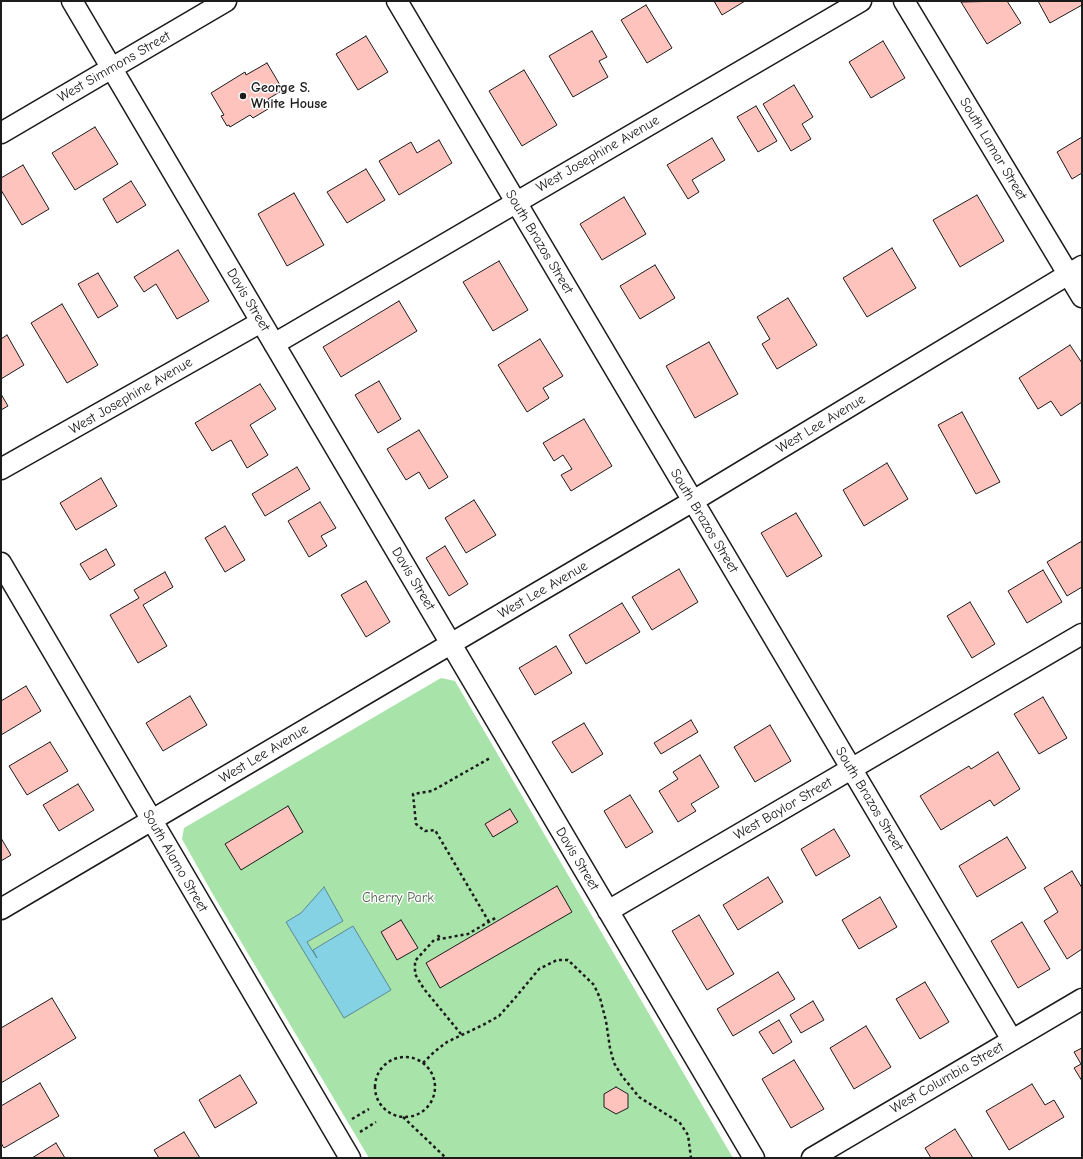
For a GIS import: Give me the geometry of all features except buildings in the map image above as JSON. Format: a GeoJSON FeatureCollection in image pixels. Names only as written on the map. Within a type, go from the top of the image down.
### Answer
{"type":"FeatureCollection","features":[{"type":"Feature","properties":{"kind":"street","name":"Davis Street"},"geometry":{"type":"LineString","coordinates":[[72,1],[754,1158]]}},
{"type":"Feature","properties":{"kind":"street","name":"West Simmons Street"},"geometry":{"type":"LineString","coordinates":[[1,133],[226,1]]}},
{"type":"Feature","properties":{"kind":"street","name":"South Brazos Street"},"geometry":{"type":"LineString","coordinates":[[397,1],[1012,1040]]}},
{"type":"Feature","properties":{"kind":"street","name":"West Josephine Avenue"},"geometry":{"type":"LineString","coordinates":[[274,344],[861,1]]}},
{"type":"Feature","properties":{"kind":"street","name":"South Lamar Street"},"geometry":{"type":"LineString","coordinates":[[904,1],[1075,269],[1082,297]]}},
{"type":"Feature","properties":{"kind":"street","name":"West Lee Avenue"},"geometry":{"type":"LineString","coordinates":[[1,909],[693,501],[1075,269]]}},
{"type":"Feature","properties":{"kind":"street","name":"West Josephine Avenue"},"geometry":{"type":"LineString","coordinates":[[1,469],[261,322]]}},
{"type":"Feature","properties":{"kind":"street","name":"South Alamo Street"},"geometry":{"type":"LineString","coordinates":[[1,563],[350,1158]]}},
{"type":"Feature","properties":{"kind":"street","name":"West Baylor Street"},"geometry":{"type":"LineString","coordinates":[[608,911],[1082,634]]}},
{"type":"Feature","properties":{"kind":"street","name":"West Columbia Street"},"geometry":{"type":"LineString","coordinates":[[812,1158],[1082,999]]}},
{"type":"Feature","properties":{"kind":"path"},"geometry":{"type":"LineString","coordinates":[[489,922],[435,830],[425,831],[416,824],[413,794],[432,791],[490,758]]}},
{"type":"Feature","properties":{"kind":"path"},"geometry":{"type":"LineString","coordinates":[[461,1034],[451,1020],[429,996],[415,974],[415,961],[434,940],[468,934],[497,918]]}},
{"type":"Feature","properties":{"kind":"path"},"geometry":{"type":"LineString","coordinates":[[438,935],[440,939]]}},
{"type":"Feature","properties":{"kind":"path"},"geometry":{"type":"LineString","coordinates":[[423,1063],[440,1047],[461,1034],[483,1025],[499,1016],[539,969],[552,962],[568,960],[594,985],[600,998],[606,1021],[610,1048],[614,1062],[622,1076],[640,1097],[680,1123],[688,1135],[691,1158]]}},
{"type":"Feature","properties":{"kind":"path"},"geometry":{"type":"LineString","coordinates":[[396,1058],[416,1058],[423,1063],[430,1070],[434,1080],[435,1089],[433,1098],[428,1106],[420,1113],[403,1116],[390,1113],[383,1107],[377,1098],[375,1088],[376,1077],[388,1062],[396,1058]]}},
{"type":"Feature","properties":{"kind":"path"},"geometry":{"type":"LineString","coordinates":[[403,1116],[446,1158]]}},
{"type":"Feature","properties":{"kind":"green space","name":"Cherry Park"},"geometry":{"type":"Polygon","coordinates":[[[441,678],[455,681],[733,1158],[369,1158],[211,891],[182,839],[184,828],[441,678]]]}},
{"type":"Feature","properties":{"kind":"water"},"geometry":{"type":"Polygon","coordinates":[[[324,887],[343,921],[307,942],[317,958],[313,950],[353,926],[391,990],[344,1018],[286,922],[301,913],[324,887]]]}},
{"type":"Feature","properties":{"kind":"place","name":"George S. White House"},"geometry":{"type":"Point","coordinates":[243,96]}}]}
